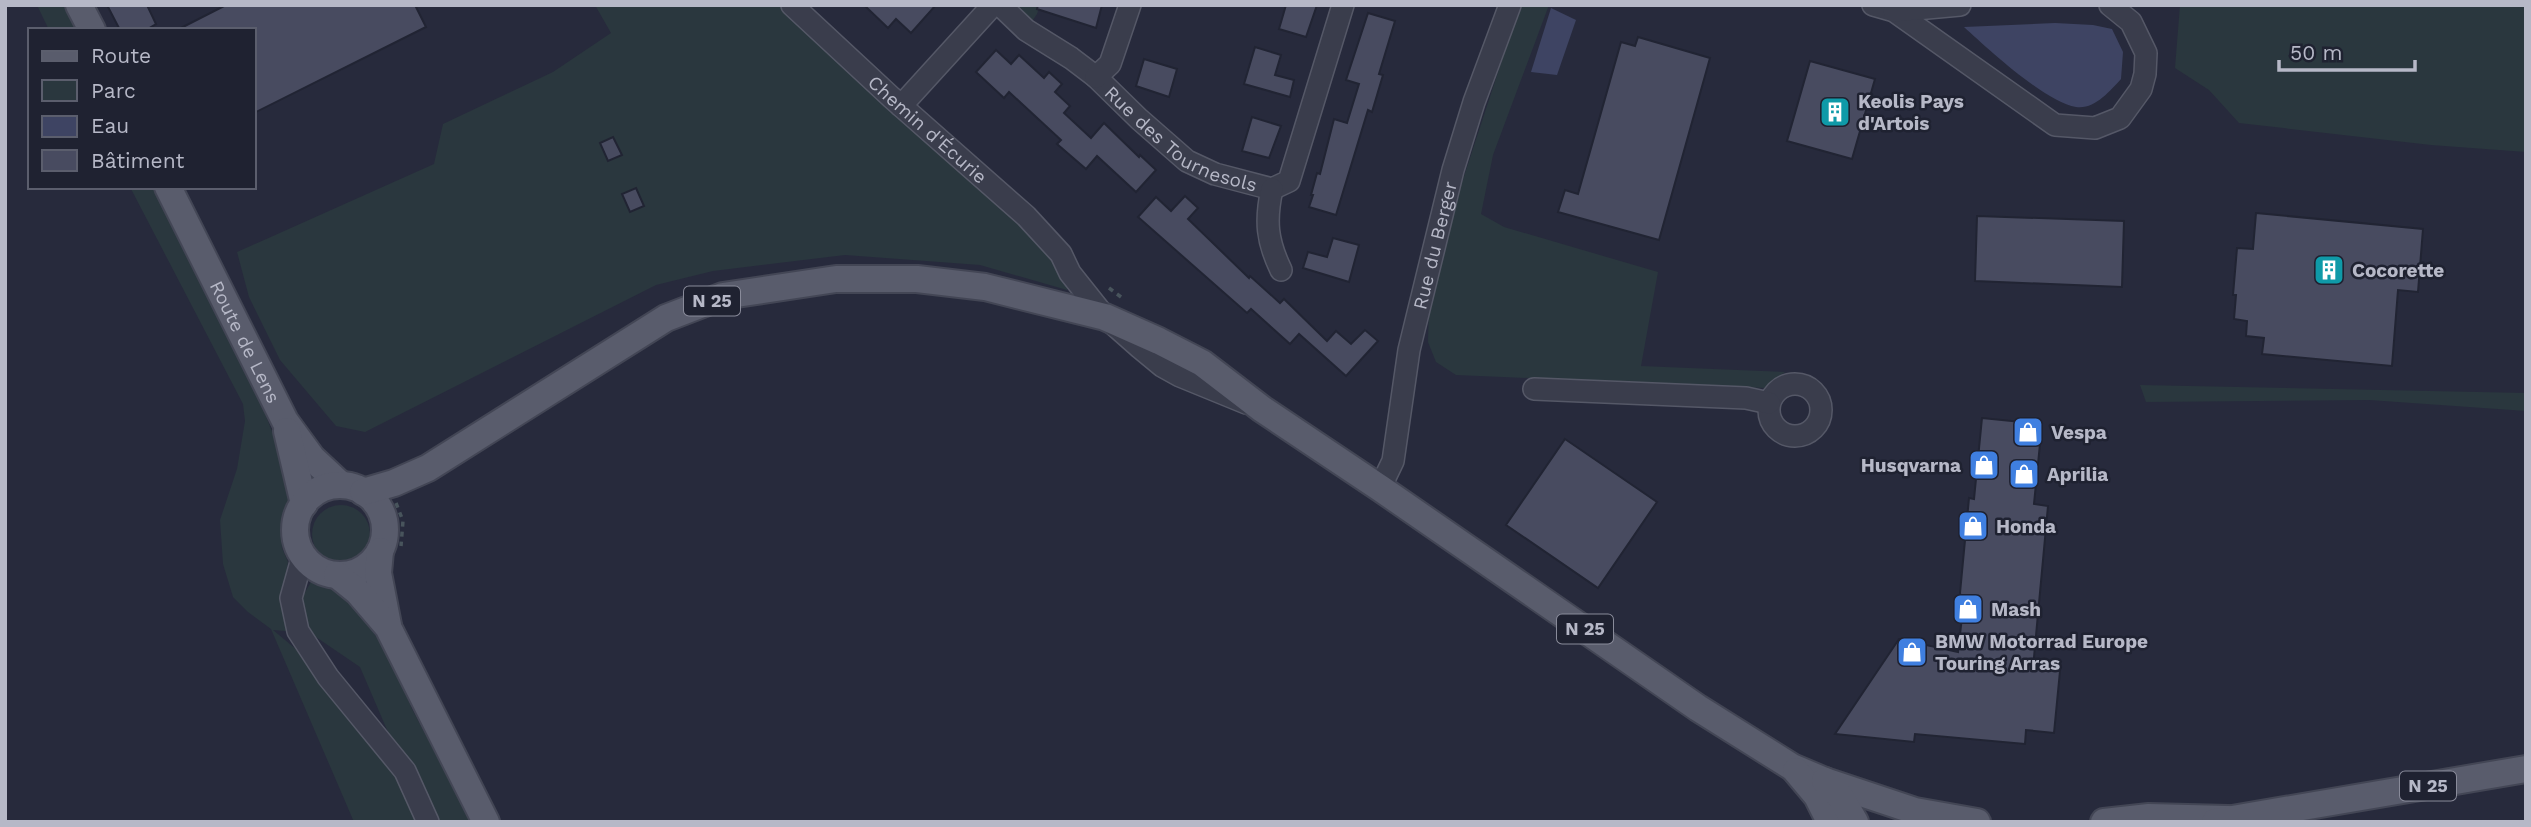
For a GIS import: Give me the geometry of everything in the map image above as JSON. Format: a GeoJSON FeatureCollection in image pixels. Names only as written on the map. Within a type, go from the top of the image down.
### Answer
{"type":"FeatureCollection","features":[{"type":"Feature","properties":{"kind":"main road"},"geometry":{"type":"LineString","coordinates":[[79,5],[91,28]]}},
{"type":"Feature","properties":{"kind":"main road","name":"Route de Lens"},"geometry":{"type":"LineString","coordinates":[[169,189],[285,421],[312,458],[352,488]]}},
{"type":"Feature","properties":{"kind":"main road","name":"N 25"},"geometry":{"type":"LineString","coordinates":[[352,488],[394,483],[428,468],[666,318],[723,296],[836,279],[917,279],[985,287],[1105,317],[1202,363],[1262,409],[1698,708],[1792,767],[1915,811],[1977,822]]}},
{"type":"Feature","properties":{"kind":"main road"},"geometry":{"type":"LineString","coordinates":[[285,421],[304,504]]}},
{"type":"Feature","properties":{"kind":"main road"},"geometry":{"type":"LineString","coordinates":[[380,551],[362,569],[350,574],[337,575],[321,571],[303,555],[296,535],[296,524],[304,504],[320,490],[352,488],[372,498],[383,518],[384,540],[378,573],[388,627]]}},
{"type":"Feature","properties":{"kind":"main road"},"geometry":{"type":"LineString","coordinates":[[337,575],[358,592],[388,627],[486,822]]}},
{"type":"Feature","properties":{"kind":"main road","name":"N 25"},"geometry":{"type":"LineString","coordinates":[[1792,767],[1817,796],[1830,822]]}},
{"type":"Feature","properties":{"kind":"main road","name":"N 25"},"geometry":{"type":"LineString","coordinates":[[2105,822],[2149,817],[2222,820],[2526,769]]}},
{"type":"Feature","properties":{"kind":"main road","name":"N 25"},"geometry":{"type":"LineString","coordinates":[[1825,781],[1840,796],[1855,822]]}},
{"type":"Feature","properties":{"kind":"street","name":"Chemin d'Écurie"},"geometry":{"type":"LineString","coordinates":[[792,5],[1026,216],[1105,317]]}},
{"type":"Feature","properties":{"kind":"street"},"geometry":{"type":"LineString","coordinates":[[901,106],[993,5]]}},
{"type":"Feature","properties":{"kind":"street","name":"Rue des Tournesols"},"geometry":{"type":"LineString","coordinates":[[1000,5],[1027,30],[1096,77],[1187,161],[1215,174],[1272,189],[1289,181],[1343,5]]}},
{"type":"Feature","properties":{"kind":"street"},"geometry":{"type":"LineString","coordinates":[[1096,77],[1110,64],[1130,5]]}},
{"type":"Feature","properties":{"kind":"street","name":"Rue du Berger"},"geometry":{"type":"LineString","coordinates":[[1380,488],[1393,461],[1409,350],[1449,182],[1474,102],[1510,5]]}},
{"type":"Feature","properties":{"kind":"street"},"geometry":{"type":"LineString","coordinates":[[1873,5],[1894,11],[2055,125],[2095,128],[2120,118],[2141,89],[2145,74],[2146,52],[2131,22],[2110,5]]}},
{"type":"Feature","properties":{"kind":"street"},"geometry":{"type":"LineString","coordinates":[[1894,11],[1961,5]]}},
{"type":"Feature","properties":{"kind":"street"},"geometry":{"type":"LineString","coordinates":[[1272,189],[1267,213],[1271,248],[1281,270]]}},
{"type":"Feature","properties":{"kind":"street"},"geometry":{"type":"LineString","coordinates":[[1051,303],[1067,290],[1066,264]]}},
{"type":"Feature","properties":{"kind":"street"},"geometry":{"type":"LineString","coordinates":[[1534,389],[1746,398],[1769,403]]}},
{"type":"Feature","properties":{"kind":"street"},"geometry":{"type":"LineString","coordinates":[[303,555],[291,598],[298,631],[328,677],[405,771],[428,822]]}},
{"type":"Feature","properties":{"kind":"path"},"geometry":{"type":"LineString","coordinates":[[1100,281],[1129,303]]}},
{"type":"Feature","properties":{"kind":"green space"},"geometry":{"type":"Polygon","coordinates":[[[37,5],[63,5],[75,28],[48,28],[37,5]]]}},
{"type":"Feature","properties":{"kind":"green space"},"geometry":{"type":"Polygon","coordinates":[[[595,5],[792,5],[1070,273],[1067,290],[980,265],[845,255],[713,271],[656,285],[365,432],[336,426],[280,360],[249,297],[237,252],[434,164],[443,124],[553,72],[611,33],[595,5]]]}},
{"type":"Feature","properties":{"kind":"green space"},"geometry":{"type":"Polygon","coordinates":[[[1000,5],[1040,5],[1026,30],[1000,5]]]}},
{"type":"Feature","properties":{"kind":"green space"},"geometry":{"type":"Polygon","coordinates":[[[1520,5],[1549,5],[1493,155],[1481,214],[1504,227],[1658,272],[1641,366],[1785,372],[1765,388],[1456,375],[1436,362],[1428,342],[1429,305],[1451,216],[1520,5]]]}},
{"type":"Feature","properties":{"kind":"green space"},"geometry":{"type":"Polygon","coordinates":[[[2180,5],[2526,5],[2526,152],[2431,145],[2239,123],[2209,90],[2175,68],[2180,5]]]}},
{"type":"Feature","properties":{"kind":"green space"},"geometry":{"type":"Polygon","coordinates":[[[131,189],[154,189],[259,397],[292,485],[290,504],[281,525],[282,548],[288,562],[282,597],[301,599],[311,582],[324,584],[348,597],[359,609],[394,665],[412,709],[472,822],[354,822],[271,629],[233,597],[223,564],[220,520],[237,469],[245,421],[243,404],[131,189]],[[273,630],[303,655],[403,767],[360,667],[310,633],[273,630]]]}},
{"type":"Feature","properties":{"kind":"green space"},"geometry":{"type":"Polygon","coordinates":[[[2140,385],[2526,393],[2526,411],[2369,400],[2146,402],[2140,385]]]}},
{"type":"Feature","properties":{"kind":"green space"},"geometry":{"type":"Polygon","coordinates":[[[341,505],[352,507],[365,518],[370,534],[368,545],[357,558],[341,563],[330,561],[317,550],[312,534],[314,523],[325,510],[341,505]]]}},
{"type":"Feature","properties":{"kind":"water"},"geometry":{"type":"Polygon","coordinates":[[[1551,8],[1576,20],[1557,75],[1531,72],[1551,8]]]}},
{"type":"Feature","properties":{"kind":"water"},"geometry":{"type":"Polygon","coordinates":[[[2055,23],[2112,29],[2123,52],[2121,79],[2101,99],[2089,106],[2076,107],[2063,103],[2033,85],[1964,27],[2055,23]]]}},
{"type":"Feature","properties":{"kind":"building"},"geometry":{"type":"Polygon","coordinates":[[[107,5],[147,5],[156,24],[149,28],[119,28],[107,5]]]}},
{"type":"Feature","properties":{"kind":"building"},"geometry":{"type":"Polygon","coordinates":[[[226,5],[415,5],[426,27],[256,112],[256,28],[181,28],[226,5]]]}},
{"type":"Feature","properties":{"kind":"building"},"geometry":{"type":"Polygon","coordinates":[[[864,5],[936,5],[911,33],[896,19],[888,28],[864,5]]]}},
{"type":"Feature","properties":{"kind":"building"},"geometry":{"type":"Polygon","coordinates":[[[1038,5],[1102,5],[1096,28],[1037,9],[1038,5]]]}},
{"type":"Feature","properties":{"kind":"building"},"geometry":{"type":"Polygon","coordinates":[[[1286,5],[1317,5],[1306,37],[1279,29],[1286,5]]]}},
{"type":"Feature","properties":{"kind":"building"},"geometry":{"type":"Polygon","coordinates":[[[1368,13],[1395,21],[1379,74],[1383,75],[1372,112],[1368,110],[1336,215],[1309,207],[1334,119],[1347,123],[1359,84],[1346,80],[1368,13]]]}},
{"type":"Feature","properties":{"kind":"building"},"geometry":{"type":"Polygon","coordinates":[[[1638,37],[1710,58],[1659,240],[1558,212],[1565,190],[1578,194],[1621,42],[1635,46],[1638,37]]]}},
{"type":"Feature","properties":{"kind":"building"},"geometry":{"type":"Polygon","coordinates":[[[1255,47],[1281,55],[1275,75],[1294,80],[1290,97],[1244,84],[1255,47]]]}},
{"type":"Feature","properties":{"kind":"building"},"geometry":{"type":"Polygon","coordinates":[[[996,50],[1011,64],[1019,55],[1044,78],[1049,72],[1062,84],[1055,92],[1070,106],[1064,113],[1091,138],[1104,123],[1156,170],[1136,192],[1097,156],[1086,169],[1057,144],[1061,140],[1009,92],[1004,98],[976,72],[996,50]]]}},
{"type":"Feature","properties":{"kind":"building"},"geometry":{"type":"Polygon","coordinates":[[[1144,59],[1177,69],[1169,97],[1136,86],[1144,59]]]}},
{"type":"Feature","properties":{"kind":"building","name":"Keolis Pays d'Artois"},"geometry":{"type":"Polygon","coordinates":[[[1810,61],[1875,79],[1852,159],[1787,141],[1810,61]]]}},
{"type":"Feature","properties":{"kind":"building"},"geometry":{"type":"Polygon","coordinates":[[[1252,117],[1281,126],[1269,158],[1242,151],[1252,117]]]}},
{"type":"Feature","properties":{"kind":"building"},"geometry":{"type":"Polygon","coordinates":[[[613,137],[622,155],[608,161],[600,143],[613,137]]]}},
{"type":"Feature","properties":{"kind":"building"},"geometry":{"type":"Polygon","coordinates":[[[636,188],[644,206],[630,212],[622,194],[636,188]]]}},
{"type":"Feature","properties":{"kind":"building"},"geometry":{"type":"Polygon","coordinates":[[[1185,196],[1198,208],[1188,219],[1249,278],[1250,276],[1280,303],[1284,299],[1327,341],[1336,331],[1351,344],[1365,330],[1378,341],[1346,376],[1299,334],[1290,344],[1251,309],[1247,313],[1138,217],[1156,197],[1171,211],[1185,196]]]}},
{"type":"Feature","properties":{"kind":"building","name":"Cocorette"},"geometry":{"type":"Polygon","coordinates":[[[2256,213],[2423,229],[2418,292],[2398,290],[2392,366],[2262,354],[2264,338],[2246,336],[2247,321],[2234,319],[2236,295],[2233,295],[2237,248],[2253,249],[2256,213]]]}},
{"type":"Feature","properties":{"kind":"building"},"geometry":{"type":"Polygon","coordinates":[[[1977,216],[2124,221],[2122,287],[1975,281],[1977,216]]]}},
{"type":"Feature","properties":{"kind":"building"},"geometry":{"type":"Polygon","coordinates":[[[1333,238],[1359,245],[1349,282],[1303,268],[1308,252],[1327,257],[1333,238]]]}},
{"type":"Feature","properties":{"kind":"building"},"geometry":{"type":"Polygon","coordinates":[[[1982,418],[2042,424],[2034,504],[2048,506],[2033,668],[2060,671],[2054,733],[2026,730],[2025,744],[1915,734],[1914,742],[1835,734],[1899,639],[1958,652],[1963,608],[1960,593],[1969,498],[1974,499],[1982,418]]]}},
{"type":"Feature","properties":{"kind":"building"},"geometry":{"type":"Polygon","coordinates":[[[1565,439],[1657,502],[1598,588],[1506,525],[1565,439]]]}},
{"type":"Feature","properties":{"kind":"place","name":"Keolis Pays d'Artois"},"geometry":{"type":"Point","coordinates":[1835,112]}},
{"type":"Feature","properties":{"kind":"place","name":"Cocorette"},"geometry":{"type":"Point","coordinates":[2329,270]}},
{"type":"Feature","properties":{"kind":"place","name":"Vespa"},"geometry":{"type":"Point","coordinates":[2028,432]}},
{"type":"Feature","properties":{"kind":"place","name":"Husqvarna"},"geometry":{"type":"Point","coordinates":[1984,465]}},
{"type":"Feature","properties":{"kind":"place","name":"Aprilia"},"geometry":{"type":"Point","coordinates":[2024,474]}},
{"type":"Feature","properties":{"kind":"place","name":"Honda"},"geometry":{"type":"Point","coordinates":[1973,526]}},
{"type":"Feature","properties":{"kind":"place","name":"Mash"},"geometry":{"type":"Point","coordinates":[1968,609]}},
{"type":"Feature","properties":{"kind":"place","name":"BMW Motorrad Europe Touring Arras"},"geometry":{"type":"Point","coordinates":[1912,652]}}]}
